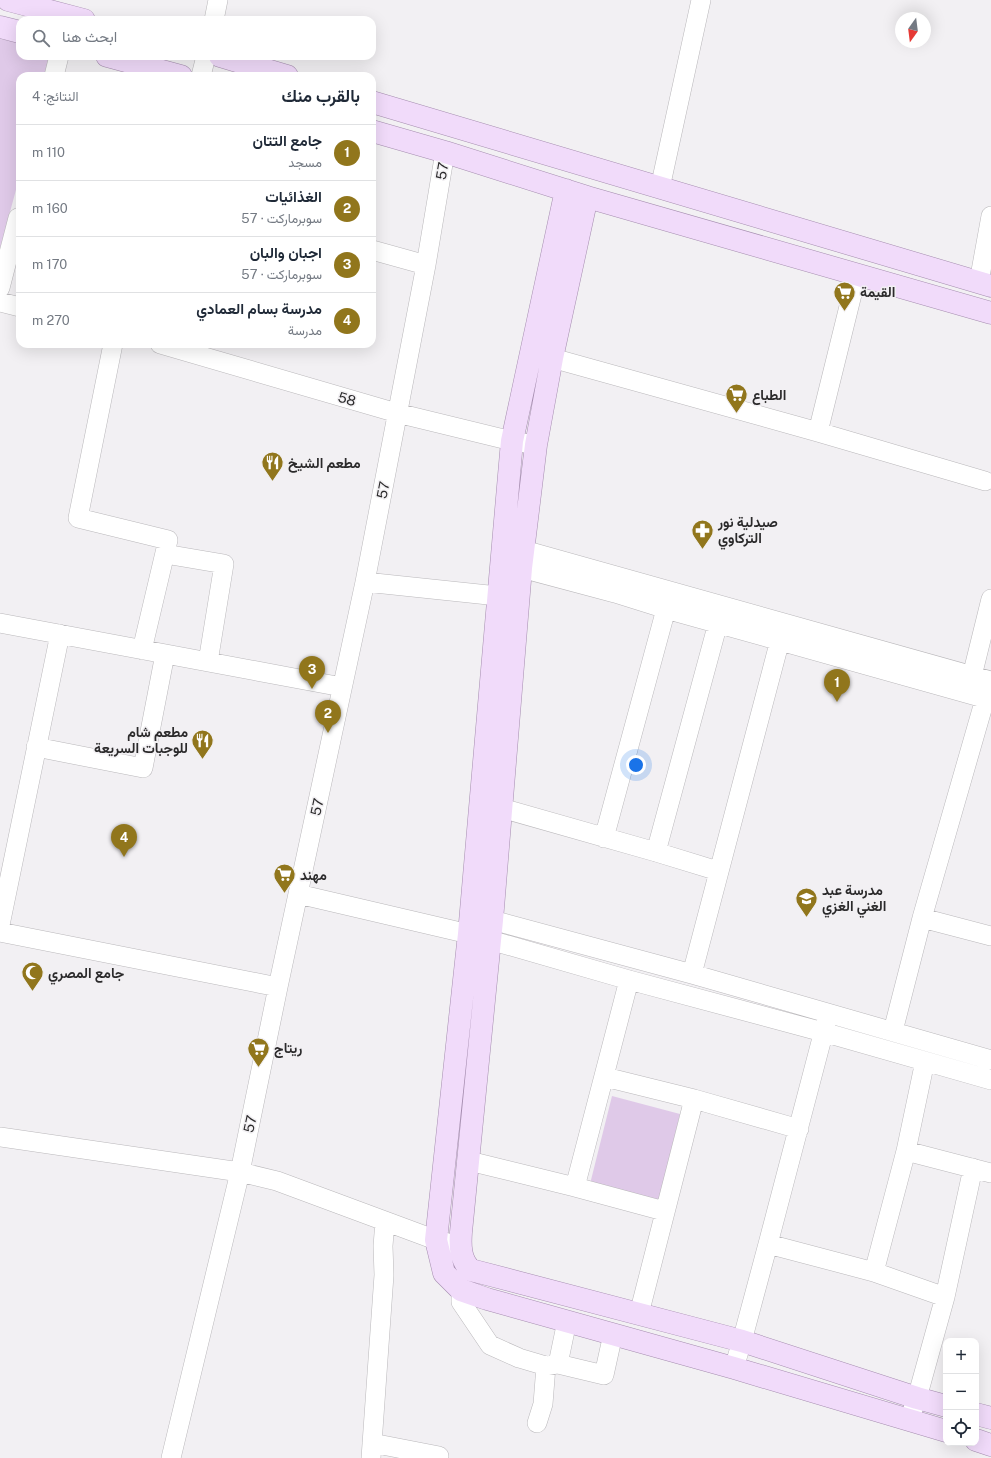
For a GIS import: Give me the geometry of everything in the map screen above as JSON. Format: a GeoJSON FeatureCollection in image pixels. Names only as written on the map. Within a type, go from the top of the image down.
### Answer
{"type":"FeatureCollection","features":[{"type":"Feature","properties":{"kind":"main road"},"geometry":{"type":"LineString","coordinates":[[8,0],[69,16]]}},
{"type":"Feature","properties":{"kind":"main road"},"geometry":{"type":"LineString","coordinates":[[0,27],[16,31]]}},
{"type":"Feature","properties":{"kind":"main road"},"geometry":{"type":"LineString","coordinates":[[122,60],[166,72]]}},
{"type":"Feature","properties":{"kind":"main road"},"geometry":{"type":"LineString","coordinates":[[233,60],[274,72]]}},
{"type":"Feature","properties":{"kind":"main road"},"geometry":{"type":"LineString","coordinates":[[376,103],[985,284]]}},
{"type":"Feature","properties":{"kind":"main road"},"geometry":{"type":"LineString","coordinates":[[376,132],[445,152],[588,197],[991,312]]}},
{"type":"Feature","properties":{"kind":"main road"},"geometry":{"type":"LineString","coordinates":[[566,190],[512,441],[512,557],[501,808],[491,930],[460,1246],[464,1264],[470,1270],[742,1341],[943,1405]]}},
{"type":"Feature","properties":{"kind":"main road"},"geometry":{"type":"LineString","coordinates":[[588,197],[552,358],[536,445],[512,557],[498,596],[470,926],[436,1240],[444,1273],[461,1290],[487,1299],[734,1368],[943,1431]]}},
{"type":"Feature","properties":{"kind":"main road"},"geometry":{"type":"LineString","coordinates":[[979,1415],[991,1418]]}},
{"type":"Feature","properties":{"kind":"main road"},"geometry":{"type":"LineString","coordinates":[[979,1441],[991,1445]]}},
{"type":"Feature","properties":{"kind":"street"},"geometry":{"type":"LineString","coordinates":[[215,16],[218,0]]}},
{"type":"Feature","properties":{"kind":"street"},"geometry":{"type":"LineString","coordinates":[[660,188],[701,0]]}},
{"type":"Feature","properties":{"kind":"street"},"geometry":{"type":"LineString","coordinates":[[55,72],[57,60]]}},
{"type":"Feature","properties":{"kind":"street"},"geometry":{"type":"LineString","coordinates":[[201,72],[205,60]]}},
{"type":"Feature","properties":{"kind":"street","name":"57"},"geometry":{"type":"LineString","coordinates":[[170,1458],[240,1172],[365,582],[426,265],[445,152]]}},
{"type":"Feature","properties":{"kind":"street"},"geometry":{"type":"LineString","coordinates":[[985,284],[991,216]]}},
{"type":"Feature","properties":{"kind":"street"},"geometry":{"type":"LineString","coordinates":[[0,288],[16,227]]}},
{"type":"Feature","properties":{"kind":"street"},"geometry":{"type":"LineString","coordinates":[[376,251],[426,265]]}},
{"type":"Feature","properties":{"kind":"street"},"geometry":{"type":"LineString","coordinates":[[818,432],[857,274]]}},
{"type":"Feature","properties":{"kind":"street"},"geometry":{"type":"LineString","coordinates":[[0,302],[16,306]]}},
{"type":"Feature","properties":{"kind":"street"},"geometry":{"type":"LineString","coordinates":[[112,348],[78,518],[168,540],[142,650]]}},
{"type":"Feature","properties":{"kind":"street","name":"58"},"geometry":{"type":"LineString","coordinates":[[174,348],[397,413],[512,441],[536,445]]}},
{"type":"Feature","properties":{"kind":"street"},"geometry":{"type":"LineString","coordinates":[[552,358],[818,432],[985,481]]}},
{"type":"Feature","properties":{"kind":"street"},"geometry":{"type":"LineString","coordinates":[[165,554],[224,564],[208,662]]}},
{"type":"Feature","properties":{"kind":"street"},"geometry":{"type":"LineString","coordinates":[[512,557],[666,609],[988,700],[922,918],[893,1031]]}},
{"type":"Feature","properties":{"kind":"street"},"geometry":{"type":"LineString","coordinates":[[512,557],[991,681]]}},
{"type":"Feature","properties":{"kind":"street"},"geometry":{"type":"LineString","coordinates":[[365,582],[498,596]]}},
{"type":"Feature","properties":{"kind":"street"},"geometry":{"type":"LineString","coordinates":[[972,676],[991,599]]}},
{"type":"Feature","properties":{"kind":"street"},"geometry":{"type":"LineString","coordinates":[[604,838],[666,609]]}},
{"type":"Feature","properties":{"kind":"street"},"geometry":{"type":"LineString","coordinates":[[0,623],[342,687]]}},
{"type":"Feature","properties":{"kind":"street"},"geometry":{"type":"LineString","coordinates":[[656,852],[718,623]]}},
{"type":"Feature","properties":{"kind":"street"},"geometry":{"type":"LineString","coordinates":[[0,925],[60,634]]}},
{"type":"Feature","properties":{"kind":"street"},"geometry":{"type":"LineString","coordinates":[[692,974],[780,640]]}},
{"type":"Feature","properties":{"kind":"street"},"geometry":{"type":"LineString","coordinates":[[36,748],[143,768],[165,654]]}},
{"type":"Feature","properties":{"kind":"street"},"geometry":{"type":"LineString","coordinates":[[501,808],[718,871]]}},
{"type":"Feature","properties":{"kind":"street"},"geometry":{"type":"LineString","coordinates":[[298,894],[491,930],[692,974],[991,1060]]}},
{"type":"Feature","properties":{"kind":"street"},"geometry":{"type":"LineString","coordinates":[[922,918],[991,936]]}},
{"type":"Feature","properties":{"kind":"street"},"geometry":{"type":"LineString","coordinates":[[491,930],[629,980],[823,1032],[991,1080]]}},
{"type":"Feature","properties":{"kind":"street"},"geometry":{"type":"LineString","coordinates":[[0,932],[278,988]]}},
{"type":"Feature","properties":{"kind":"street"},"geometry":{"type":"LineString","coordinates":[[575,1187],[605,1077],[629,980]]}},
{"type":"Feature","properties":{"kind":"street"},"geometry":{"type":"LineString","coordinates":[[734,1368],[799,1129],[828,1014]]}},
{"type":"Feature","properties":{"kind":"street"},"geometry":{"type":"LineString","coordinates":[[874,1272],[906,1151],[926,1061]]}},
{"type":"Feature","properties":{"kind":"street"},"geometry":{"type":"LineString","coordinates":[[605,1077],[694,1099],[799,1129]]}},
{"type":"Feature","properties":{"kind":"street"},"geometry":{"type":"LineString","coordinates":[[639,1314],[664,1211],[694,1099]]}},
{"type":"Feature","properties":{"kind":"street"},"geometry":{"type":"LineString","coordinates":[[0,1138],[240,1172],[277,1181],[436,1240],[460,1246]]}},
{"type":"Feature","properties":{"kind":"street"},"geometry":{"type":"LineString","coordinates":[[906,1151],[982,1171],[917,1398],[909,1420]]}},
{"type":"Feature","properties":{"kind":"street"},"geometry":{"type":"LineString","coordinates":[[469,1161],[664,1211]]}},
{"type":"Feature","properties":{"kind":"street"},"geometry":{"type":"LineString","coordinates":[[385,1221],[383,1246],[384,1275],[371,1451],[439,1456]]}},
{"type":"Feature","properties":{"kind":"street"},"geometry":{"type":"LineString","coordinates":[[768,1244],[874,1272],[945,1296]]}},
{"type":"Feature","properties":{"kind":"street"},"geometry":{"type":"LineString","coordinates":[[461,1290],[461,1302],[490,1345],[519,1358],[604,1375],[613,1334]]}},
{"type":"Feature","properties":{"kind":"street"},"geometry":{"type":"LineString","coordinates":[[537,1423],[552,1365],[567,1321]]}},
{"type":"Feature","properties":{"kind":"shaded area"},"geometry":{"type":"Polygon","coordinates":[[[0,39],[16,42],[16,60],[51,60],[48,72],[16,72],[16,190],[0,249],[0,39]]]}},
{"type":"Feature","properties":{"kind":"shaded area"},"geometry":{"type":"Polygon","coordinates":[[[612,1096],[680,1114],[658,1205],[590,1184],[612,1096]]]}},
{"type":"Feature","properties":{"kind":"place","name":"القيمة"},"geometry":{"type":"Point","coordinates":[845,312]}},
{"type":"Feature","properties":{"kind":"place","name":"الطباع"},"geometry":{"type":"Point","coordinates":[737,414]}},
{"type":"Feature","properties":{"kind":"place","name":"مطعم الشيخ"},"geometry":{"type":"Point","coordinates":[273,482]}},
{"type":"Feature","properties":{"kind":"place","name":"صيدلية نور التركاوي"},"geometry":{"type":"Point","coordinates":[703,550]}},
{"type":"Feature","properties":{"kind":"place","name":"اجبان والبان"},"geometry":{"type":"Point","coordinates":[312,689]}},
{"type":"Feature","properties":{"kind":"place","name":"جامع التتان"},"geometry":{"type":"Point","coordinates":[837,702]}},
{"type":"Feature","properties":{"kind":"place","name":"الغذائيات"},"geometry":{"type":"Point","coordinates":[328,733]}},
{"type":"Feature","properties":{"kind":"place","name":"مطعم شام للوجبات السريعة"},"geometry":{"type":"Point","coordinates":[203,760]}},
{"type":"Feature","properties":{"kind":"place","name":"مدرسة بسام العمادي"},"geometry":{"type":"Point","coordinates":[124,857]}},
{"type":"Feature","properties":{"kind":"place","name":"مهند"},"geometry":{"type":"Point","coordinates":[285,894]}},
{"type":"Feature","properties":{"kind":"place","name":"مدرسة عبد الغني الغزي"},"geometry":{"type":"Point","coordinates":[806,918]}},
{"type":"Feature","properties":{"kind":"place","name":"جامع المصري"},"geometry":{"type":"Point","coordinates":[33,992]}},
{"type":"Feature","properties":{"kind":"place","name":"ريتاج"},"geometry":{"type":"Point","coordinates":[258,1068]}}]}
